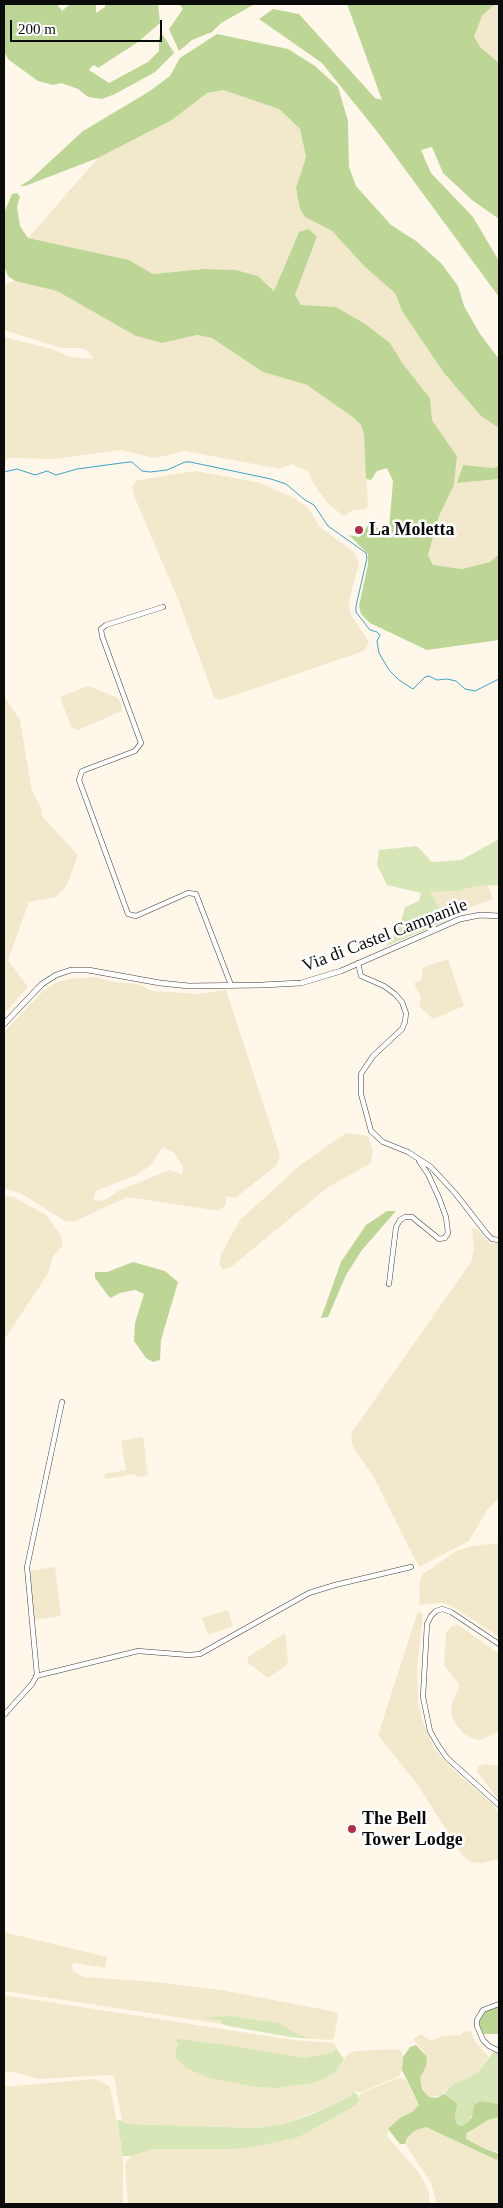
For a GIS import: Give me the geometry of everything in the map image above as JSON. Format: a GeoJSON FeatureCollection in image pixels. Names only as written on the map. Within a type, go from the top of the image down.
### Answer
{"type":"FeatureCollection","features":[{"type":"Feature","properties":{"kind":"street"},"geometry":{"type":"LineString","coordinates":[[163,607],[106,625],[101,629],[141,743],[135,751],[84,771],[79,779],[127,913],[131,916],[136,916],[188,893],[195,893],[200,898],[231,985]]}},
{"type":"Feature","properties":{"kind":"street","name":"Via di Castel Campanile"},"geometry":{"type":"LineString","coordinates":[[4,1024],[42,984],[56,975],[77,969],[174,985],[305,982],[322,978],[460,919],[480,915],[499,916]]}},
{"type":"Feature","properties":{"kind":"street"},"geometry":{"type":"LineString","coordinates":[[358,963],[359,972],[363,978],[384,986],[399,998],[404,1006],[406,1017],[402,1029],[373,1056],[361,1074],[360,1090],[371,1131],[380,1140],[414,1156],[440,1176],[489,1237],[499,1240]]}},
{"type":"Feature","properties":{"kind":"street"},"geometry":{"type":"LineString","coordinates":[[389,1284],[396,1230],[400,1220],[404,1217],[412,1217],[439,1239],[445,1238],[448,1233],[446,1217],[435,1188],[425,1169],[414,1156]]}},
{"type":"Feature","properties":{"kind":"street"},"geometry":{"type":"LineString","coordinates":[[36,1676],[27,1567],[62,1402]]}},
{"type":"Feature","properties":{"kind":"street"},"geometry":{"type":"LineString","coordinates":[[4,1715],[36,1676],[138,1651],[189,1656],[200,1654],[309,1593],[335,1584],[411,1568]]}},
{"type":"Feature","properties":{"kind":"street"},"geometry":{"type":"LineString","coordinates":[[499,1644],[448,1610],[442,1609],[433,1612],[428,1624],[423,1697],[430,1731],[438,1747],[447,1758],[499,1805]]}},
{"type":"Feature","properties":{"kind":"street"},"geometry":{"type":"LineString","coordinates":[[499,2004],[483,2010],[477,2026],[483,2040],[499,2051]]}},
{"type":"Feature","properties":{"kind":"shaded area"},"geometry":{"type":"Polygon","coordinates":[[[495,4],[499,4],[499,63],[481,48],[474,37],[482,16],[495,4]]]}},
{"type":"Feature","properties":{"kind":"shaded area"},"geometry":{"type":"Polygon","coordinates":[[[223,90],[279,109],[300,129],[306,157],[296,188],[305,217],[332,231],[365,267],[395,293],[402,311],[444,373],[481,416],[499,428],[499,466],[493,468],[463,465],[457,483],[499,479],[499,554],[491,562],[462,569],[433,565],[428,555],[439,516],[454,485],[457,456],[432,420],[430,398],[403,364],[390,343],[336,307],[301,305],[295,295],[317,238],[299,232],[274,291],[258,276],[236,270],[204,269],[153,274],[129,260],[28,238],[98,158],[172,120],[207,93],[223,90]]]}},
{"type":"Feature","properties":{"kind":"shaded area"},"geometry":{"type":"Polygon","coordinates":[[[15,281],[57,291],[137,336],[162,343],[197,335],[212,338],[263,372],[307,385],[361,425],[364,434],[368,506],[365,509],[353,510],[344,516],[329,505],[313,483],[308,471],[291,464],[280,469],[185,451],[155,458],[121,450],[55,459],[10,458],[4,460],[4,337],[52,349],[71,357],[94,359],[87,350],[61,348],[4,330],[4,284],[15,281]]]}},
{"type":"Feature","properties":{"kind":"shaded area"},"geometry":{"type":"Polygon","coordinates":[[[196,471],[261,483],[294,498],[308,508],[320,527],[354,552],[359,563],[349,601],[350,613],[369,642],[364,651],[220,700],[214,697],[178,599],[134,496],[132,487],[136,481],[144,479],[196,471]]]}},
{"type":"Feature","properties":{"kind":"shaded area"},"geometry":{"type":"Polygon","coordinates":[[[88,686],[118,698],[122,711],[78,730],[71,727],[60,697],[88,686]]]}},
{"type":"Feature","properties":{"kind":"shaded area"},"geometry":{"type":"Polygon","coordinates":[[[4,696],[20,720],[32,791],[41,807],[42,816],[78,855],[67,885],[56,897],[29,902],[8,960],[28,987],[4,1014],[4,696]]]}},
{"type":"Feature","properties":{"kind":"shaded area"},"geometry":{"type":"Polygon","coordinates":[[[475,886],[488,886],[493,899],[444,917],[429,892],[458,891],[475,886]]]}},
{"type":"Feature","properties":{"kind":"shaded area"},"geometry":{"type":"Polygon","coordinates":[[[448,959],[464,1006],[433,1019],[419,1006],[421,998],[414,983],[421,980],[423,967],[448,959]]]}},
{"type":"Feature","properties":{"kind":"shaded area"},"geometry":{"type":"Polygon","coordinates":[[[95,977],[114,982],[137,984],[153,991],[198,994],[226,990],[280,1155],[276,1166],[235,1198],[225,1196],[226,1205],[219,1211],[127,1197],[73,1222],[65,1221],[22,1194],[4,1188],[4,1032],[43,991],[55,983],[68,979],[95,977]],[[163,1147],[150,1166],[136,1175],[96,1191],[93,1199],[98,1201],[107,1199],[118,1191],[170,1170],[182,1174],[183,1167],[174,1153],[163,1147]]]}},
{"type":"Feature","properties":{"kind":"shaded area"},"geometry":{"type":"Polygon","coordinates":[[[346,1133],[368,1136],[373,1151],[371,1163],[327,1188],[231,1267],[223,1270],[219,1264],[221,1254],[240,1220],[299,1166],[346,1133]]]}},
{"type":"Feature","properties":{"kind":"shaded area"},"geometry":{"type":"Polygon","coordinates":[[[4,1196],[14,1197],[46,1215],[62,1237],[62,1246],[52,1258],[49,1272],[4,1340],[4,1196]]]}},
{"type":"Feature","properties":{"kind":"shaded area"},"geometry":{"type":"Polygon","coordinates":[[[472,1229],[477,1229],[489,1243],[499,1243],[499,1498],[487,1510],[469,1541],[419,1567],[375,1479],[355,1450],[351,1441],[352,1432],[471,1262],[474,1249],[472,1229]]]}},
{"type":"Feature","properties":{"kind":"shaded area"},"geometry":{"type":"Polygon","coordinates":[[[143,1437],[148,1475],[137,1477],[135,1474],[105,1479],[104,1474],[126,1470],[121,1441],[143,1437]]]}},
{"type":"Feature","properties":{"kind":"shaded area"},"geometry":{"type":"Polygon","coordinates":[[[499,1543],[499,1637],[452,1606],[442,1603],[419,1605],[420,1580],[423,1574],[456,1551],[472,1546],[499,1543]]]}},
{"type":"Feature","properties":{"kind":"shaded area"},"geometry":{"type":"Polygon","coordinates":[[[55,1567],[61,1616],[34,1620],[28,1571],[55,1567]]]}},
{"type":"Feature","properties":{"kind":"shaded area"},"geometry":{"type":"Polygon","coordinates":[[[228,1610],[233,1626],[208,1635],[202,1618],[228,1610]]]}},
{"type":"Feature","properties":{"kind":"shaded area"},"geometry":{"type":"Polygon","coordinates":[[[418,1611],[423,1615],[417,1669],[418,1699],[422,1719],[434,1748],[448,1765],[490,1802],[499,1813],[499,1859],[482,1863],[470,1862],[463,1856],[417,1784],[378,1735],[418,1611]]]}},
{"type":"Feature","properties":{"kind":"shaded area"},"geometry":{"type":"Polygon","coordinates":[[[457,1624],[499,1654],[499,1731],[480,1740],[464,1734],[456,1725],[451,1714],[452,1703],[459,1689],[459,1684],[444,1665],[446,1633],[452,1626],[457,1624]]]}},
{"type":"Feature","properties":{"kind":"shaded area"},"geometry":{"type":"Polygon","coordinates":[[[285,1633],[288,1660],[286,1666],[268,1678],[248,1663],[248,1657],[285,1633]]]}},
{"type":"Feature","properties":{"kind":"shaded area"},"geometry":{"type":"Polygon","coordinates":[[[484,1764],[499,1766],[499,1800],[477,1772],[478,1767],[484,1764]]]}},
{"type":"Feature","properties":{"kind":"shaded area"},"geometry":{"type":"Polygon","coordinates":[[[4,1932],[107,1957],[105,1968],[72,1964],[73,1971],[84,1977],[157,1982],[221,1990],[336,2012],[338,2015],[334,2038],[330,2040],[313,2039],[297,2034],[279,2023],[230,2016],[207,2017],[222,2021],[222,2024],[4,1991],[4,1932]]]}},
{"type":"Feature","properties":{"kind":"shaded area"},"geometry":{"type":"Polygon","coordinates":[[[4,1995],[293,2040],[334,2043],[336,2048],[333,2052],[304,2058],[227,2045],[180,2039],[173,2040],[210,2078],[255,2087],[276,2088],[308,2084],[324,2079],[336,2072],[348,2054],[355,2051],[397,2049],[401,2051],[403,2057],[402,2070],[399,2076],[361,2092],[353,2092],[348,2098],[283,2124],[256,2128],[128,2124],[122,2120],[114,2077],[110,2075],[38,2079],[14,2072],[4,2073],[4,1995]]]}},
{"type":"Feature","properties":{"kind":"shaded area"},"geometry":{"type":"Polygon","coordinates":[[[465,2031],[471,2032],[476,2043],[489,2057],[476,2074],[452,2085],[441,2096],[429,2097],[419,2084],[426,2067],[427,2057],[413,2039],[421,2034],[431,2041],[442,2036],[460,2035],[465,2031]]]}},
{"type":"Feature","properties":{"kind":"shaded area"},"geometry":{"type":"Polygon","coordinates":[[[398,2078],[405,2079],[419,2105],[412,2112],[401,2117],[388,2129],[387,2136],[420,2174],[429,2192],[429,2204],[128,2204],[125,2165],[132,2156],[152,2149],[234,2149],[299,2137],[355,2106],[361,2093],[398,2078]]]}},
{"type":"Feature","properties":{"kind":"shaded area"},"geometry":{"type":"Polygon","coordinates":[[[94,2079],[110,2086],[123,2156],[123,2204],[4,2204],[4,2087],[94,2079]]]}},
{"type":"Feature","properties":{"kind":"shaded area"},"geometry":{"type":"Polygon","coordinates":[[[499,2117],[499,2152],[483,2148],[466,2139],[467,2134],[488,2120],[499,2117]]]}},
{"type":"Feature","properties":{"kind":"shaded area"},"geometry":{"type":"Polygon","coordinates":[[[426,2127],[499,2160],[499,2204],[437,2204],[431,2183],[405,2144],[407,2138],[414,2131],[426,2127]]]}},
{"type":"Feature","properties":{"kind":"green space"},"geometry":{"type":"Polygon","coordinates":[[[4,4],[57,4],[62,11],[70,4],[96,4],[96,13],[105,7],[105,4],[158,4],[160,23],[138,42],[98,68],[94,65],[89,70],[109,83],[148,62],[159,51],[159,37],[163,35],[174,53],[155,72],[115,94],[102,99],[88,97],[78,89],[61,83],[53,85],[38,81],[9,60],[4,52],[4,4]]]}},
{"type":"Feature","properties":{"kind":"green space"},"geometry":{"type":"Polygon","coordinates":[[[179,4],[255,4],[221,23],[212,32],[192,40],[179,51],[169,29],[183,9],[179,4]]]}},
{"type":"Feature","properties":{"kind":"green space"},"geometry":{"type":"Polygon","coordinates":[[[347,4],[495,4],[482,16],[474,37],[481,48],[499,63],[499,219],[472,200],[443,173],[432,147],[421,150],[431,173],[473,217],[499,261],[499,297],[379,134],[322,63],[259,19],[273,9],[299,14],[375,98],[382,100],[347,4]]]}},
{"type":"Feature","properties":{"kind":"green space"},"geometry":{"type":"Polygon","coordinates":[[[217,34],[288,49],[315,66],[338,87],[348,121],[349,167],[356,186],[391,225],[416,241],[441,263],[458,286],[464,306],[480,334],[499,359],[499,428],[481,416],[444,373],[402,311],[395,293],[365,267],[332,231],[305,217],[300,209],[296,188],[306,157],[300,129],[279,109],[223,90],[207,93],[172,120],[98,158],[25,186],[20,186],[30,180],[83,131],[150,91],[170,76],[180,58],[217,34]]]}},
{"type":"Feature","properties":{"kind":"green space"},"geometry":{"type":"Polygon","coordinates":[[[17,193],[20,197],[17,207],[20,226],[28,238],[129,260],[153,274],[204,269],[236,270],[258,276],[274,291],[299,232],[309,229],[317,237],[295,295],[301,305],[336,307],[365,324],[390,343],[403,364],[430,398],[432,420],[457,456],[454,485],[439,516],[428,555],[433,565],[462,569],[490,562],[499,554],[499,640],[427,650],[370,623],[361,614],[359,606],[368,564],[368,554],[349,535],[359,537],[370,523],[382,531],[389,529],[393,481],[387,468],[377,471],[371,480],[366,479],[364,434],[361,425],[307,385],[263,372],[212,338],[197,335],[162,343],[136,336],[57,291],[15,281],[8,276],[4,266],[4,213],[12,194],[17,193]]]}},
{"type":"Feature","properties":{"kind":"green space"},"geometry":{"type":"Polygon","coordinates":[[[463,465],[493,468],[499,466],[499,479],[457,483],[463,465]]]}},
{"type":"Feature","properties":{"kind":"green space"},"geometry":{"type":"Polygon","coordinates":[[[499,839],[499,885],[475,886],[458,891],[430,892],[444,917],[449,920],[386,946],[400,925],[405,907],[419,901],[421,893],[387,885],[377,865],[379,850],[417,846],[432,862],[461,860],[499,839]]]}},
{"type":"Feature","properties":{"kind":"green space"},"geometry":{"type":"Polygon","coordinates":[[[387,1211],[396,1211],[362,1250],[346,1275],[328,1317],[321,1318],[341,1262],[366,1225],[387,1211]]]}},
{"type":"Feature","properties":{"kind":"green space"},"geometry":{"type":"Polygon","coordinates":[[[133,1262],[165,1271],[178,1282],[161,1340],[160,1360],[153,1362],[146,1358],[134,1341],[135,1323],[144,1294],[135,1290],[120,1293],[110,1298],[95,1278],[95,1272],[107,1272],[133,1262]]]}},
{"type":"Feature","properties":{"kind":"green space"},"geometry":{"type":"Polygon","coordinates":[[[499,2005],[499,2034],[481,2034],[479,2023],[483,2012],[499,2005]]]}},
{"type":"Feature","properties":{"kind":"green space"},"geometry":{"type":"Polygon","coordinates":[[[230,2016],[279,2023],[297,2034],[313,2039],[290,2037],[229,2026],[222,2024],[222,2021],[204,2017],[230,2016]]]}},
{"type":"Feature","properties":{"kind":"green space"},"geometry":{"type":"Polygon","coordinates":[[[180,2039],[304,2058],[333,2052],[336,2048],[344,2059],[336,2072],[324,2079],[308,2084],[276,2088],[255,2087],[210,2078],[186,2068],[175,2057],[178,2044],[173,2040],[180,2039]]]}},
{"type":"Feature","properties":{"kind":"green space"},"geometry":{"type":"Polygon","coordinates":[[[416,2045],[427,2057],[426,2067],[420,2078],[422,2089],[429,2097],[437,2098],[444,2094],[457,2104],[455,2118],[457,2124],[462,2126],[468,2122],[472,2117],[474,2105],[481,2101],[499,2104],[499,2117],[488,2120],[467,2133],[466,2139],[497,2153],[499,2155],[497,2160],[426,2127],[414,2131],[407,2138],[405,2144],[400,2144],[388,2129],[401,2117],[412,2112],[419,2105],[402,2070],[403,2057],[410,2047],[416,2045]]]}},
{"type":"Feature","properties":{"kind":"green space"},"geometry":{"type":"Polygon","coordinates":[[[494,2052],[499,2053],[499,2104],[481,2101],[468,2122],[462,2126],[457,2124],[453,2100],[444,2094],[452,2085],[476,2074],[494,2052]]]}},
{"type":"Feature","properties":{"kind":"green space"},"geometry":{"type":"Polygon","coordinates":[[[353,2092],[358,2095],[359,2100],[355,2106],[299,2137],[234,2149],[152,2149],[132,2156],[123,2156],[117,2121],[120,2120],[128,2124],[256,2128],[283,2124],[310,2115],[348,2098],[353,2092]]]}},
{"type":"Feature","properties":{"kind":"waterway"},"geometry":{"type":"LineString","coordinates":[[4,472],[17,469],[35,475],[47,471],[56,475],[77,469],[129,462],[132,462],[142,471],[150,472],[167,470],[185,462],[190,462],[271,479],[286,484],[314,505],[328,526],[366,553],[367,558],[356,612],[370,630],[380,635],[377,641],[379,653],[389,670],[399,680],[413,689],[425,677],[429,676],[437,680],[447,679],[456,681],[465,689],[475,691],[499,679]]}},
{"type":"Feature","properties":{"kind":"place","name":"La Moletta"},"geometry":{"type":"Point","coordinates":[359,530]}},
{"type":"Feature","properties":{"kind":"place","name":"The Bell Tower Lodge"},"geometry":{"type":"Point","coordinates":[352,1829]}}]}
